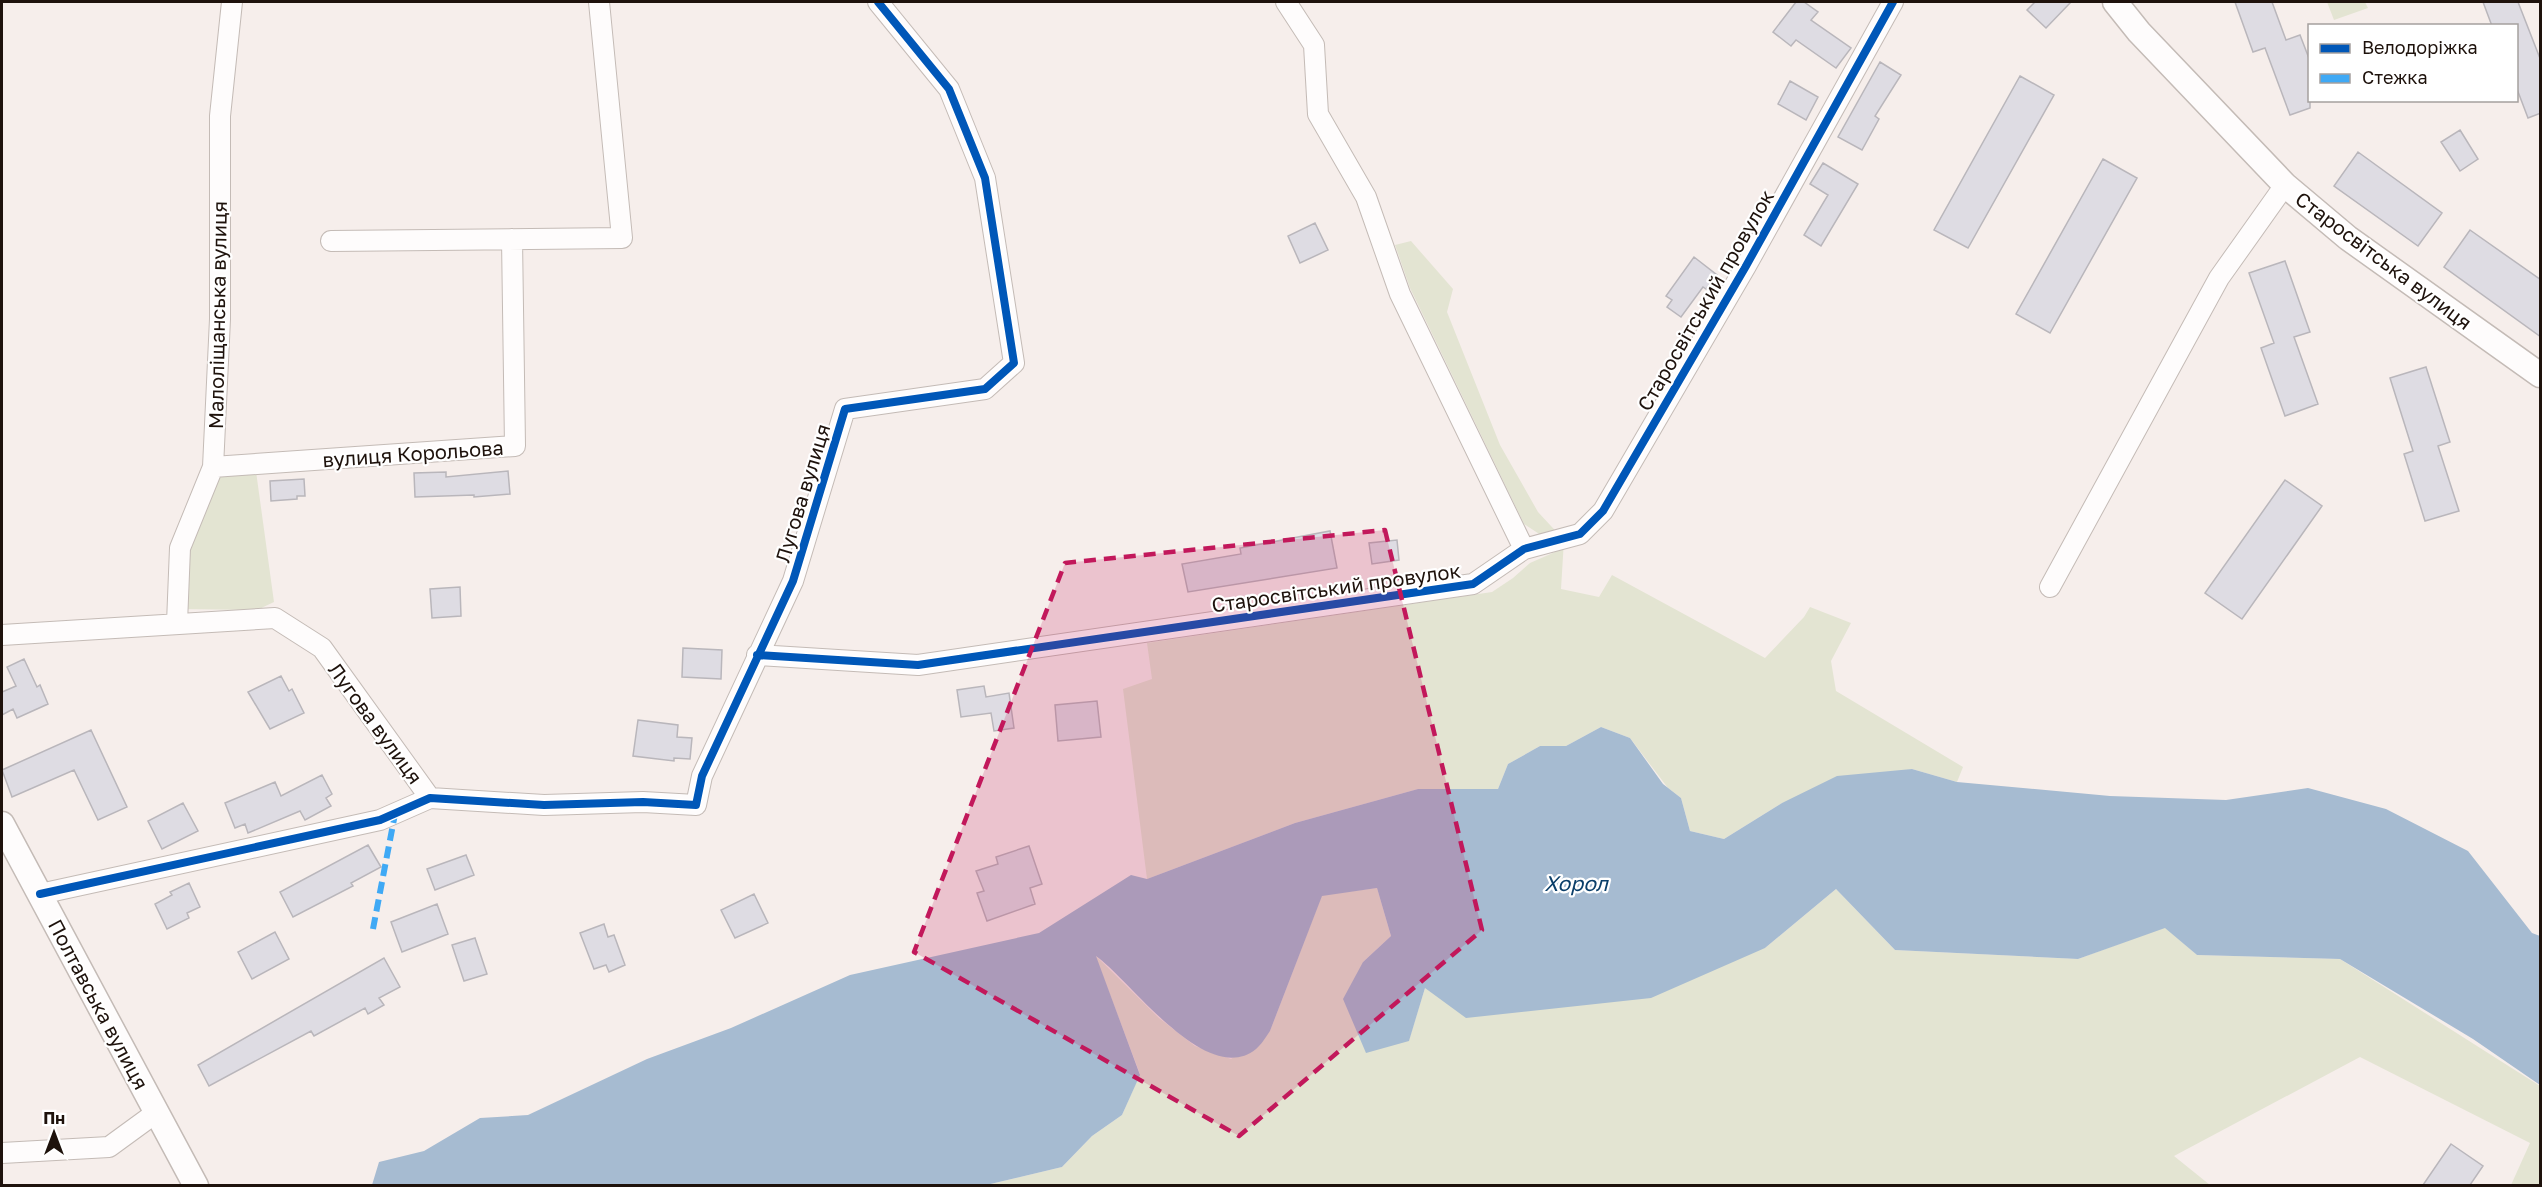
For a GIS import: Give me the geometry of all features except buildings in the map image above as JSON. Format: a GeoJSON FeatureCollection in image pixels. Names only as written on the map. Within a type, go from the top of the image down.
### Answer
{"type":"FeatureCollection","features":[{"type":"Feature","properties":{"kind":"street","name":"Малоліщанська вулиця"},"geometry":{"type":"LineString","coordinates":[[177,623],[180,548],[213,467],[220,319],[220,116],[231,2]]}},
{"type":"Feature","properties":{"kind":"street"},"geometry":{"type":"LineString","coordinates":[[331,241],[622,238],[599,2]]}},
{"type":"Feature","properties":{"kind":"street","name":"Лугова вулиця"},"geometry":{"type":"LineString","coordinates":[[2,634],[275,618],[322,648],[430,798],[544,805],[643,802],[696,805],[702,776],[756,655],[793,581],[845,409],[985,388],[1014,363],[985,178],[949,89],[878,2]]}},
{"type":"Feature","properties":{"kind":"street"},"geometry":{"type":"LineString","coordinates":[[1286,2],[1314,45],[1318,114],[1366,197],[1400,294],[1524,549]]}},
{"type":"Feature","properties":{"kind":"street","name":"Старосвітський провулок"},"geometry":{"type":"LineString","coordinates":[[756,655],[918,665],[1473,584],[1524,549],[1580,534],[1603,511],[1746,266],[1893,2]]}},
{"type":"Feature","properties":{"kind":"street","name":"Старосвітська вулиця"},"geometry":{"type":"LineString","coordinates":[[2115,2],[2139,32],[2285,185],[2348,238],[2541,375]]}},
{"type":"Feature","properties":{"kind":"street"},"geometry":{"type":"LineString","coordinates":[[2050,587],[2220,278],[2285,185]]}},
{"type":"Feature","properties":{"kind":"street","name":"вулиця Корольова"},"geometry":{"type":"LineString","coordinates":[[213,467],[515,446],[512,239]]}},
{"type":"Feature","properties":{"kind":"street"},"geometry":{"type":"LineString","coordinates":[[40,894],[380,820],[430,798]]}},
{"type":"Feature","properties":{"kind":"street","name":"Полтавська вулиця"},"geometry":{"type":"LineString","coordinates":[[2,824],[196,1185]]}},
{"type":"Feature","properties":{"kind":"street"},"geometry":{"type":"LineString","coordinates":[[2,1153],[109,1147],[157,1112]]}},
{"type":"Feature","properties":{"kind":"highlighted area"},"geometry":{"type":"Polygon","coordinates":[[[1385,530],[1482,930],[1239,1136],[914,952],[1065,563],[1385,530]]]}},
{"type":"Feature","properties":{"kind":"green space"},"geometry":{"type":"Polygon","coordinates":[[[2327,2],[2365,2],[2368,8],[2334,20],[2327,2]]]}},
{"type":"Feature","properties":{"kind":"green space"},"geometry":{"type":"Polygon","coordinates":[[[1411,241],[1453,289],[1447,312],[1500,445],[1538,512],[1564,540],[1561,589],[1599,597],[1612,575],[1765,658],[1804,617],[1810,607],[1851,623],[1831,661],[1836,691],[1963,767],[1957,782],[1912,769],[1782,803],[1724,839],[1690,831],[1681,798],[1668,788],[1630,738],[1601,727],[1566,746],[1540,746],[1508,764],[1498,789],[1418,789],[1295,823],[1147,879],[1123,689],[1152,679],[1147,643],[1492,592],[1530,563],[1555,552],[1553,543],[1524,524],[1410,288],[1395,245],[1411,241]]]}},
{"type":"Feature","properties":{"kind":"green space"},"geometry":{"type":"Polygon","coordinates":[[[255,464],[274,602],[257,610],[178,609],[180,548],[213,467],[255,464]]]}},
{"type":"Feature","properties":{"kind":"green space"},"geometry":{"type":"Polygon","coordinates":[[[1377,888],[1391,936],[1363,962],[1409,1040],[1425,988],[1765,948],[1836,889],[1895,950],[2078,959],[2165,927],[2197,955],[2340,959],[2540,1086],[2540,1185],[2511,1185],[2530,1143],[2360,1057],[2174,1156],[2210,1185],[982,1186],[1062,1167],[1092,1136],[1122,1115],[1140,1074],[1095,955],[1159,1018],[1195,1046],[1231,1059],[1270,1031],[1322,895],[1377,888]]]}},
{"type":"Feature","properties":{"kind":"water","name":"Хорол"},"geometry":{"type":"Polygon","coordinates":[[[1601,727],[1630,738],[1663,784],[1681,798],[1690,831],[1724,839],[1782,803],[1837,776],[1912,769],[1957,782],[2110,796],[2226,800],[2308,788],[2386,809],[2468,851],[2532,933],[2540,936],[2540,1085],[2473,1039],[2340,959],[2197,955],[2165,928],[2078,959],[1895,950],[1836,889],[1765,948],[1651,998],[1466,1018],[1425,988],[1409,1041],[1366,1053],[1343,999],[1363,962],[1391,936],[1377,888],[1322,896],[1270,1031],[1256,1049],[1236,1057],[1215,1055],[1193,1043],[1170,1026],[1096,956],[1140,1075],[1122,1115],[1092,1136],[1062,1167],[982,1186],[372,1185],[379,1162],[424,1151],[480,1118],[528,1115],[647,1059],[731,1028],[850,975],[1039,933],[1131,875],[1147,879],[1295,823],[1418,789],[1498,789],[1508,764],[1540,746],[1566,746],[1601,727]]]}},
{"type":"Feature","properties":{"kind":"marked path"},"geometry":{"type":"LineString","coordinates":[[373,929],[395,814]]}},
{"type":"Feature","properties":{"kind":"cycle path"},"geometry":{"type":"LineString","coordinates":[[40,894],[380,820],[430,798],[544,805],[643,802],[696,805],[702,776],[793,581],[845,409],[985,389],[1014,363],[985,178],[949,89],[878,2]]}},
{"type":"Feature","properties":{"kind":"cycle path"},"geometry":{"type":"LineString","coordinates":[[757,655],[918,665],[1473,584],[1524,549],[1580,534],[1603,511],[1746,266],[1893,2]]}}]}
